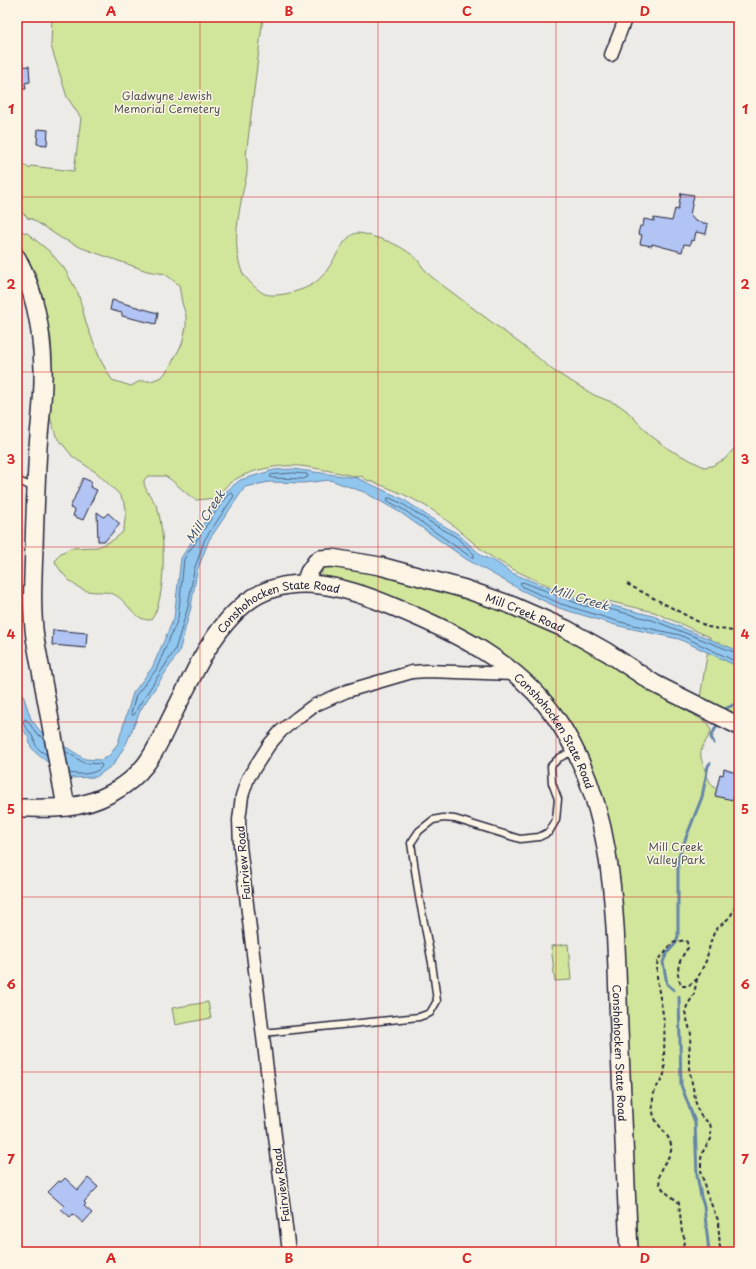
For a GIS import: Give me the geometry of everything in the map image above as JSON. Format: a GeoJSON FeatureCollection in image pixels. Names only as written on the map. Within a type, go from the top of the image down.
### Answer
{"type":"FeatureCollection","features":[{"type":"Feature","properties":{"kind":"main road"},"geometry":{"type":"LineString","coordinates":[[17,258],[23,268],[32,292],[39,323],[43,370],[36,489],[32,618],[66,807],[17,808]]}},
{"type":"Feature","properties":{"kind":"main road","name":"Mill Creek Road"},"geometry":{"type":"LineString","coordinates":[[306,583],[309,572],[316,562],[320,559],[332,558],[380,566],[465,590],[511,605],[566,629],[607,652],[655,684],[727,720]]}},
{"type":"Feature","properties":{"kind":"main road","name":"Conshohocken State Road"},"geometry":{"type":"LineString","coordinates":[[66,807],[88,803],[110,794],[122,787],[140,772],[154,751],[208,647],[218,632],[236,611],[256,596],[268,590],[292,584],[306,583],[355,592],[371,597],[416,615],[478,647],[514,674],[547,707],[575,751],[598,812],[606,846],[614,918],[629,1252]]}},
{"type":"Feature","properties":{"kind":"street"},"geometry":{"type":"LineString","coordinates":[[611,55],[626,17]]}},
{"type":"Feature","properties":{"kind":"street","name":"Fairview Road"},"geometry":{"type":"LineString","coordinates":[[289,1252],[240,846],[239,820],[242,796],[248,778],[268,745],[296,718],[313,706],[347,691],[396,676],[427,671],[514,674]]}},
{"type":"Feature","properties":{"kind":"lane"},"geometry":{"type":"LineString","coordinates":[[17,480],[36,489]]}},
{"type":"Feature","properties":{"kind":"lane"},"geometry":{"type":"LineString","coordinates":[[263,1033],[419,1017],[430,1013],[437,1001],[432,963],[419,897],[411,844],[419,832],[433,820],[443,818],[455,819],[520,839],[539,837],[549,832],[556,820],[558,799],[552,783],[551,766],[559,758],[575,751]]}},
{"type":"Feature","properties":{"kind":"path"},"geometry":{"type":"LineString","coordinates":[[626,584],[708,627],[739,632]]}},
{"type":"Feature","properties":{"kind":"path"},"geometry":{"type":"LineString","coordinates":[[718,1252],[720,1247],[718,1220],[706,1192],[701,1160],[702,1153],[711,1139],[712,1128],[697,1108],[689,1068],[691,1034],[685,1012],[694,994],[697,979],[706,961],[710,940],[715,930],[730,917],[739,900]]}},
{"type":"Feature","properties":{"kind":"path"},"geometry":{"type":"LineString","coordinates":[[681,1252],[685,1239],[682,1233],[679,1203],[664,1190],[660,1184],[659,1177],[663,1165],[671,1152],[671,1146],[664,1130],[654,1119],[653,1111],[655,1090],[665,1074],[664,1021],[658,989],[656,965],[658,959],[664,954],[672,943],[685,940],[687,942],[688,948],[681,958],[677,973],[682,986],[688,986],[697,979]]}},
{"type":"Feature","properties":{"kind":"green space","name":"Gladwyne Jewish Memorial Cemetery"},"geometry":{"type":"Polygon","coordinates":[[[52,17],[263,17],[246,156],[247,174],[239,211],[237,232],[237,252],[242,272],[246,278],[262,293],[271,295],[285,294],[300,290],[312,284],[325,273],[348,238],[357,233],[368,235],[397,245],[407,251],[417,259],[428,274],[530,351],[554,371],[594,395],[619,405],[627,411],[650,435],[670,450],[704,467],[712,466],[725,459],[739,443],[739,718],[700,698],[710,637],[654,612],[608,601],[595,602],[586,600],[525,575],[490,556],[447,521],[423,504],[404,494],[364,479],[362,476],[358,477],[300,466],[273,467],[255,471],[238,478],[229,484],[216,498],[196,500],[165,476],[148,476],[144,480],[144,484],[158,510],[163,550],[160,597],[151,620],[145,620],[136,615],[121,599],[114,594],[87,591],[68,580],[55,562],[57,557],[61,553],[71,548],[98,547],[113,540],[122,533],[126,510],[125,504],[119,494],[97,473],[73,457],[56,436],[47,408],[52,357],[51,339],[43,298],[36,274],[17,240],[17,230],[27,233],[49,251],[64,268],[78,293],[87,326],[101,361],[112,380],[131,386],[140,381],[151,381],[162,377],[169,368],[182,344],[186,327],[186,315],[179,285],[165,274],[147,271],[82,248],[61,238],[32,219],[27,218],[27,216],[17,210],[17,160],[30,169],[31,166],[74,171],[81,118],[67,97],[51,46],[52,17]]]}},
{"type":"Feature","properties":{"kind":"green space","name":"Mill Creek Valley Park"},"geometry":{"type":"Polygon","coordinates":[[[323,565],[346,565],[419,581],[533,618],[583,641],[661,695],[709,724],[711,732],[701,751],[706,774],[712,785],[720,792],[726,795],[739,797],[739,1252],[638,1252],[618,896],[600,801],[520,670],[321,577],[323,565]]]}},
{"type":"Feature","properties":{"kind":"green space"},"geometry":{"type":"Polygon","coordinates":[[[568,944],[571,980],[555,981],[551,946],[568,944]]]}},
{"type":"Feature","properties":{"kind":"green space"},"geometry":{"type":"Polygon","coordinates":[[[208,1002],[211,1018],[175,1025],[172,1008],[208,1002]]]}},
{"type":"Feature","properties":{"kind":"water"},"geometry":{"type":"Polygon","coordinates":[[[293,469],[357,478],[403,499],[432,519],[458,534],[482,556],[496,562],[512,573],[585,603],[610,605],[653,616],[739,651],[739,667],[679,639],[619,626],[559,608],[521,590],[466,559],[401,513],[364,492],[330,480],[303,483],[269,482],[245,487],[209,540],[197,571],[191,607],[179,652],[141,709],[126,744],[114,764],[96,777],[69,778],[37,754],[31,747],[28,736],[18,722],[20,714],[17,700],[17,685],[22,692],[31,719],[40,731],[85,759],[101,760],[110,755],[118,743],[133,693],[152,668],[174,618],[181,558],[222,495],[240,480],[274,470],[293,469]]]}},
{"type":"Feature","properties":{"kind":"building"},"geometry":{"type":"Polygon","coordinates":[[[29,66],[30,82],[25,83],[26,89],[17,90],[17,67],[29,66]]]}},
{"type":"Feature","properties":{"kind":"building"},"geometry":{"type":"Polygon","coordinates":[[[38,129],[48,130],[47,145],[37,144],[38,129]]]}},
{"type":"Feature","properties":{"kind":"building"},"geometry":{"type":"Polygon","coordinates":[[[681,193],[694,195],[690,215],[695,221],[708,224],[706,234],[696,232],[694,241],[691,240],[690,245],[684,244],[682,252],[652,244],[652,246],[640,244],[642,235],[638,234],[640,226],[643,226],[644,219],[654,221],[654,218],[672,221],[675,209],[678,210],[681,193]]]}},
{"type":"Feature","properties":{"kind":"building"},"geometry":{"type":"Polygon","coordinates":[[[112,300],[158,313],[156,324],[122,316],[122,313],[110,310],[112,300]]]}},
{"type":"Feature","properties":{"kind":"building"},"geometry":{"type":"Polygon","coordinates":[[[83,478],[92,482],[90,487],[97,490],[83,520],[73,516],[75,510],[70,508],[83,478]]]}},
{"type":"Feature","properties":{"kind":"building"},"geometry":{"type":"Polygon","coordinates":[[[97,512],[104,517],[108,513],[120,524],[105,541],[98,541],[97,512]]]}},
{"type":"Feature","properties":{"kind":"building"},"geometry":{"type":"Polygon","coordinates":[[[53,630],[87,633],[86,648],[52,645],[53,630]]]}},
{"type":"Feature","properties":{"kind":"building"},"geometry":{"type":"Polygon","coordinates":[[[724,769],[736,773],[735,779],[739,780],[733,800],[715,796],[720,774],[723,775],[724,769]]]}},
{"type":"Feature","properties":{"kind":"building"},"geometry":{"type":"Polygon","coordinates":[[[65,1178],[78,1190],[88,1178],[98,1187],[84,1202],[86,1204],[84,1206],[92,1213],[83,1223],[73,1214],[70,1217],[61,1209],[64,1206],[48,1192],[59,1181],[61,1182],[65,1178]]]}},
{"type":"Feature","properties":{"kind":"waterway"},"geometry":{"type":"LineString","coordinates":[[723,712],[725,709],[739,702]]}},
{"type":"Feature","properties":{"kind":"waterway"},"geometry":{"type":"LineString","coordinates":[[714,743],[711,737],[719,721]]}},
{"type":"Feature","properties":{"kind":"waterway"},"geometry":{"type":"LineString","coordinates":[[674,990],[667,984],[663,962],[667,953],[676,943],[678,936],[678,858],[702,797],[708,766],[710,763]]}},
{"type":"Feature","properties":{"kind":"waterway"},"geometry":{"type":"LineString","coordinates":[[679,997],[681,1085],[695,1122],[697,1175],[704,1206],[709,1252]]}},
{"type":"Feature","properties":{"kind":"water label","name":"Mill Creek"},"geometry":{"type":"Point","coordinates":[205,516]}},
{"type":"Feature","properties":{"kind":"water label","name":"Mill Creek"},"geometry":{"type":"Point","coordinates":[580,597]}}]}
